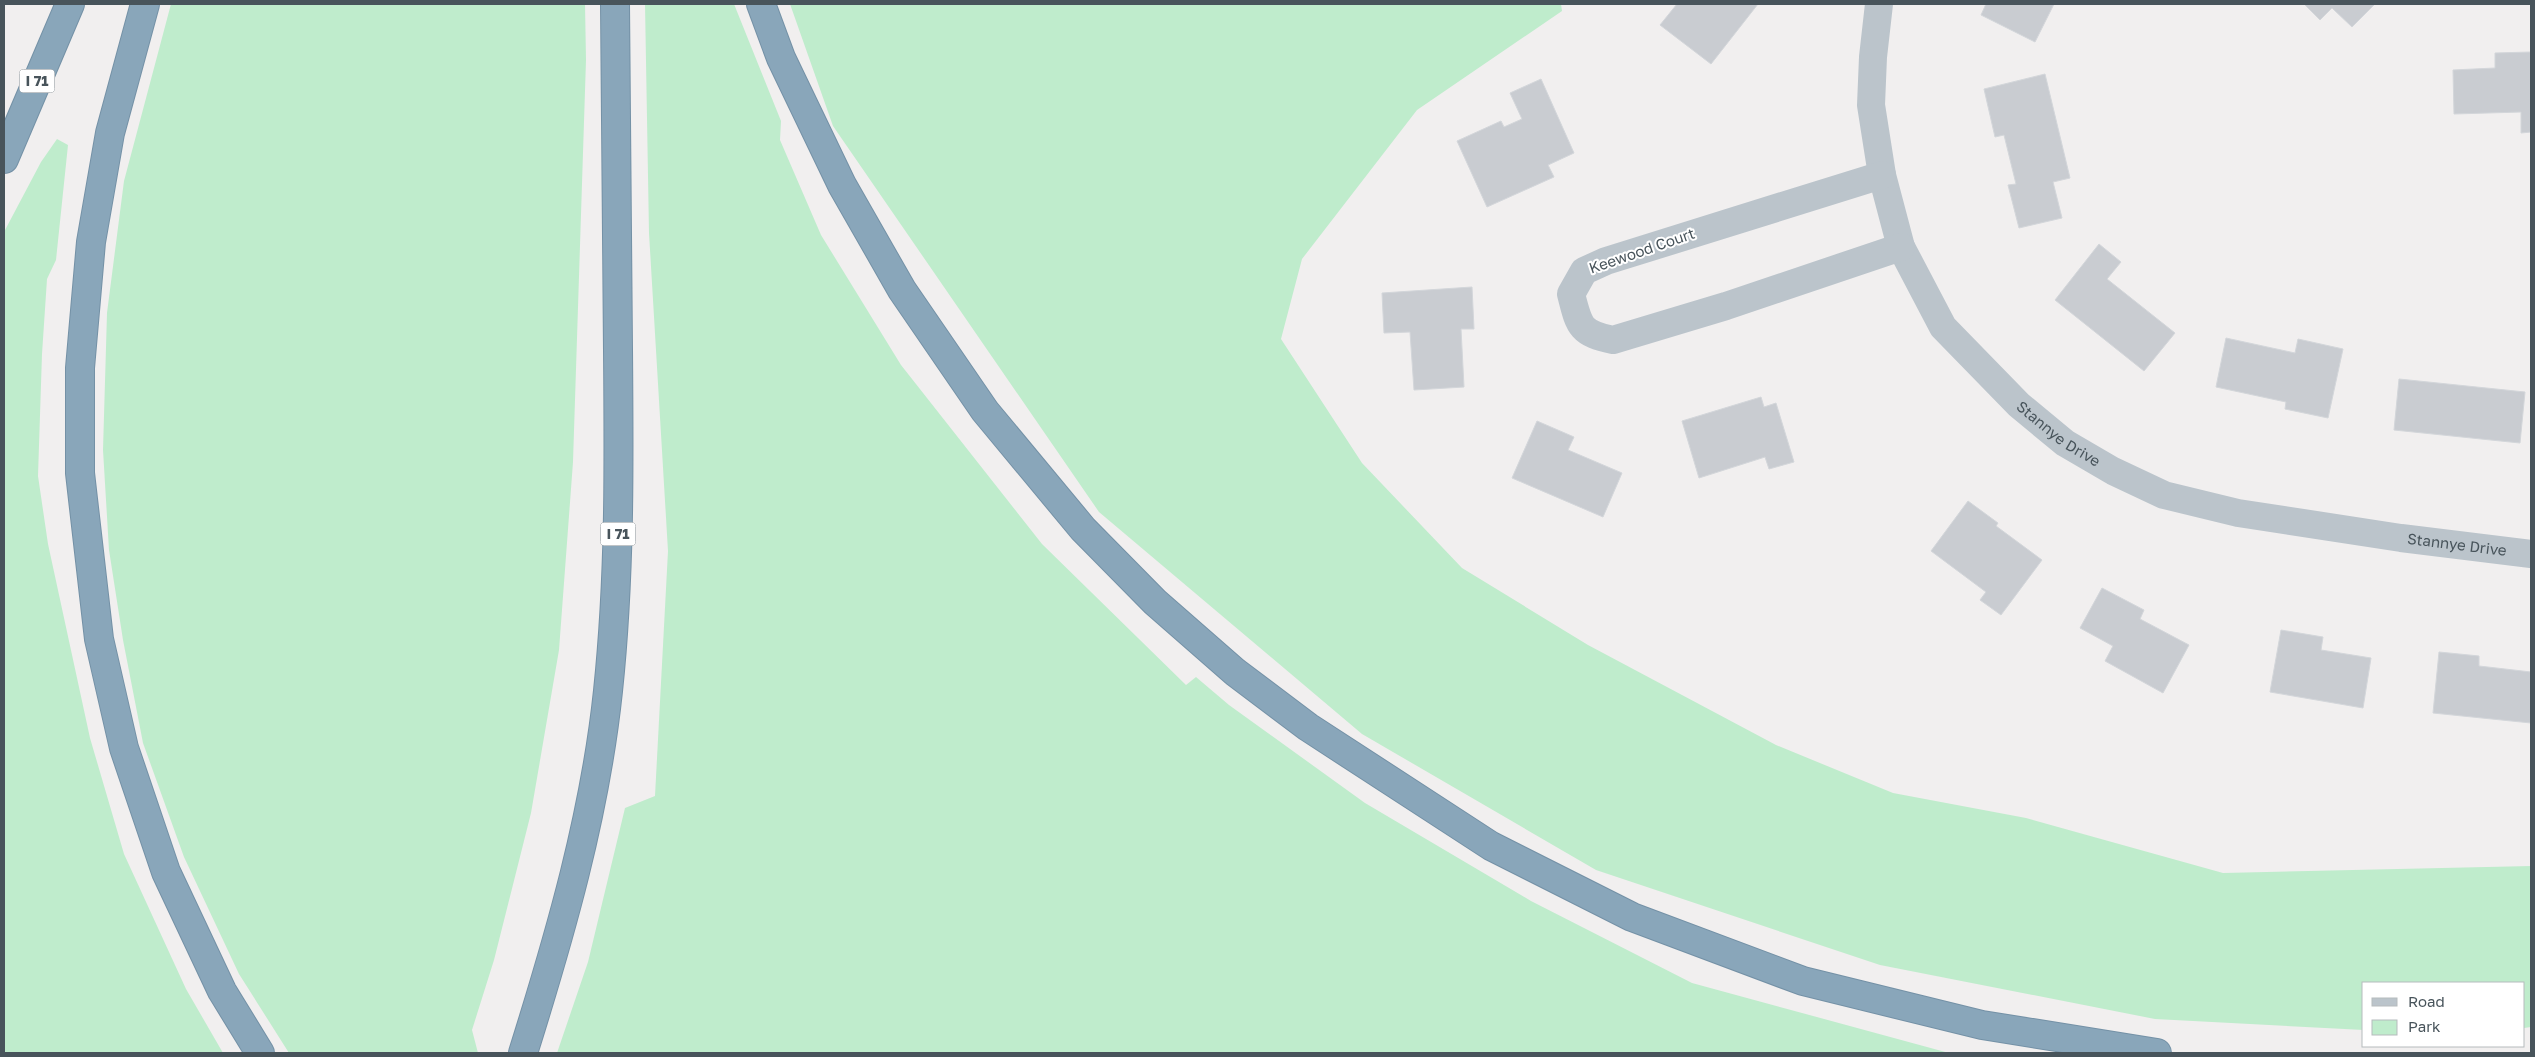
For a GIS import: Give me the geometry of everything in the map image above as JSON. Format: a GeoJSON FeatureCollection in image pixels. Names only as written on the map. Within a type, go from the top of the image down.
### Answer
{"type":"FeatureCollection","features":[{"type":"Feature","properties":{"kind":"highway","name":"I 71"},"geometry":{"type":"LineString","coordinates":[[4,159],[70,4]]}},
{"type":"Feature","properties":{"kind":"highway"},"geometry":{"type":"LineString","coordinates":[[145,4],[110,133],[91,242],[80,368],[80,473],[99,639],[124,748],[166,872],[222,991],[260,1053]]}},
{"type":"Feature","properties":{"kind":"highway","name":"I 71"},"geometry":{"type":"LineString","coordinates":[[523,1053],[551,964],[588,822],[609,684],[617,593],[619,487],[616,4]]}},
{"type":"Feature","properties":{"kind":"highway"},"geometry":{"type":"LineString","coordinates":[[761,4],[781,58],[842,185],[902,290],[985,411],[1084,529],[1155,602],[1242,678],[1308,727],[1491,846],[1632,917],[1821,986],[1982,1025],[2157,1053]]}},
{"type":"Feature","properties":{"kind":"street","name":"Stannye Drive"},"geometry":{"type":"LineString","coordinates":[[1879,4],[1873,57],[1872,105],[1882,175],[1902,247],[1943,328],[2019,405],[2065,443],[2113,471],[2164,495],[2238,513],[2401,538],[2531,554]]}},
{"type":"Feature","properties":{"kind":"street","name":"Keewood Court"},"geometry":{"type":"LineString","coordinates":[[1882,175],[1726,222],[1606,261],[1584,271],[1571,294],[1578,323],[1594,336],[1613,340],[1734,303],[1902,247]]}},
{"type":"Feature","properties":{"kind":"green space"},"geometry":{"type":"Polygon","coordinates":[[[171,4],[585,4],[586,60],[573,462],[559,650],[531,813],[494,960],[472,1030],[478,1053],[289,1053],[239,974],[184,857],[143,743],[123,640],[109,550],[103,450],[107,313],[124,181],[171,4]]]}},
{"type":"Feature","properties":{"kind":"green space"},"geometry":{"type":"Polygon","coordinates":[[[645,4],[734,4],[781,121],[780,140],[821,235],[901,365],[1042,544],[1186,685],[1196,677],[1229,705],[1365,803],[1531,901],[1692,983],[1949,1053],[557,1053],[588,962],[625,808],[655,796],[668,551],[649,233],[645,4]]]}},
{"type":"Feature","properties":{"kind":"green space"},"geometry":{"type":"Polygon","coordinates":[[[790,4],[1561,4],[1562,11],[1417,110],[1302,259],[1281,339],[1362,463],[1462,568],[1588,645],[1776,745],[1893,793],[2026,818],[2223,873],[2531,866],[2531,1027],[2525,1028],[2525,982],[2362,982],[2362,1030],[2155,1019],[1880,965],[1596,870],[1362,734],[1099,512],[833,126],[790,4]]]}},
{"type":"Feature","properties":{"kind":"green space"},"geometry":{"type":"Polygon","coordinates":[[[57,139],[68,145],[56,260],[47,279],[42,354],[38,476],[48,544],[90,738],[124,854],[186,989],[223,1053],[4,1053],[4,232],[41,162],[57,139]]]}},
{"type":"Feature","properties":{"kind":"building"},"geometry":{"type":"Polygon","coordinates":[[[1677,4],[1758,4],[1711,64],[1660,25],[1677,4]]]}},
{"type":"Feature","properties":{"kind":"building"},"geometry":{"type":"Polygon","coordinates":[[[1986,4],[2054,4],[2035,42],[1981,15],[1986,4]]]}},
{"type":"Feature","properties":{"kind":"building"},"geometry":{"type":"Polygon","coordinates":[[[2304,4],[2375,4],[2352,27],[2332,8],[2320,20],[2304,4]]]}},
{"type":"Feature","properties":{"kind":"building"},"geometry":{"type":"Polygon","coordinates":[[[2531,52],[2531,132],[2521,133],[2521,112],[2454,114],[2453,70],[2495,68],[2495,53],[2531,52]]]}},
{"type":"Feature","properties":{"kind":"building"},"geometry":{"type":"Polygon","coordinates":[[[2045,74],[2070,178],[2053,182],[2062,218],[2019,228],[2008,185],[2016,184],[2004,135],[1995,137],[1984,89],[2045,74]]]}},
{"type":"Feature","properties":{"kind":"building"},"geometry":{"type":"Polygon","coordinates":[[[1541,79],[1574,153],[1548,165],[1554,177],[1487,207],[1457,141],[1501,121],[1504,127],[1522,119],[1510,93],[1541,79]]]}},
{"type":"Feature","properties":{"kind":"building"},"geometry":{"type":"Polygon","coordinates":[[[2099,244],[2121,262],[2107,279],[2175,333],[2144,371],[2055,300],[2099,244]]]}},
{"type":"Feature","properties":{"kind":"building"},"geometry":{"type":"Polygon","coordinates":[[[1472,287],[1474,329],[1461,329],[1464,387],[1414,390],[1410,332],[1384,333],[1382,293],[1472,287]]]}},
{"type":"Feature","properties":{"kind":"building"},"geometry":{"type":"Polygon","coordinates":[[[2226,338],[2295,353],[2298,339],[2343,349],[2328,418],[2285,409],[2286,402],[2216,387],[2226,338]]]}},
{"type":"Feature","properties":{"kind":"building"},"geometry":{"type":"Polygon","coordinates":[[[2399,379],[2525,392],[2520,443],[2394,430],[2399,379]]]}},
{"type":"Feature","properties":{"kind":"building"},"geometry":{"type":"Polygon","coordinates":[[[1761,397],[1764,407],[1776,403],[1794,462],[1769,469],[1765,457],[1699,478],[1682,421],[1761,397]]]}},
{"type":"Feature","properties":{"kind":"building"},"geometry":{"type":"Polygon","coordinates":[[[1537,421],[1574,437],[1568,450],[1622,473],[1603,517],[1512,478],[1537,421]]]}},
{"type":"Feature","properties":{"kind":"building"},"geometry":{"type":"Polygon","coordinates":[[[1968,501],[1998,523],[1996,526],[2042,560],[2001,615],[1980,600],[1986,592],[1931,551],[1968,501]]]}},
{"type":"Feature","properties":{"kind":"building"},"geometry":{"type":"Polygon","coordinates":[[[2102,588],[2144,610],[2140,619],[2189,645],[2163,693],[2105,661],[2113,646],[2080,628],[2102,588]]]}},
{"type":"Feature","properties":{"kind":"building"},"geometry":{"type":"Polygon","coordinates":[[[2281,630],[2323,637],[2321,650],[2371,658],[2363,708],[2270,692],[2281,630]]]}},
{"type":"Feature","properties":{"kind":"building"},"geometry":{"type":"Polygon","coordinates":[[[2439,652],[2479,656],[2479,666],[2531,672],[2531,723],[2433,713],[2439,652]]]}}]}
